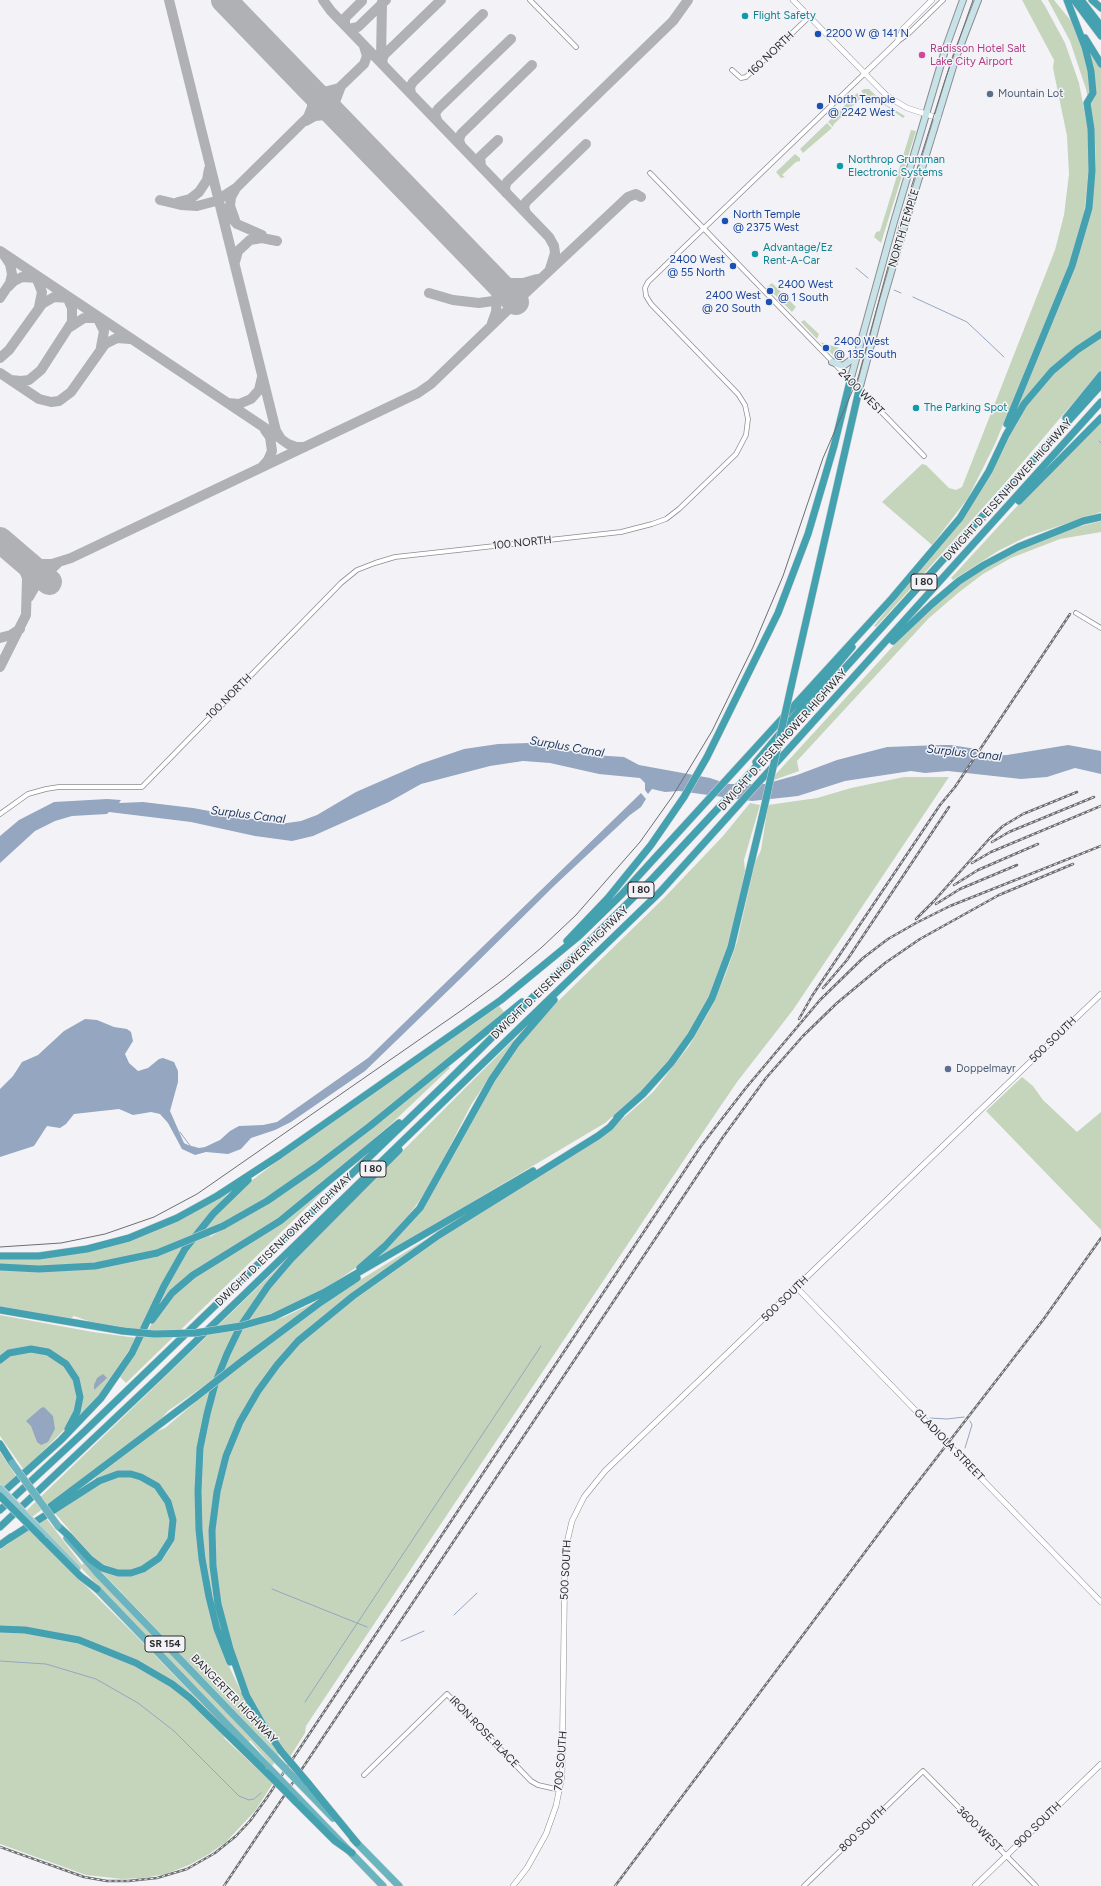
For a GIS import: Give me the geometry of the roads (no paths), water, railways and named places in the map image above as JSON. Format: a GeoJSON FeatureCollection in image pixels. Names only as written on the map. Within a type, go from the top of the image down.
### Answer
{"type":"FeatureCollection","features":[{"type":"Feature","properties":{"kind":"highway"},"geometry":{"type":"LineString","coordinates":[[989,471],[1072,266],[1089,208],[1092,149],[1087,103],[1093,93],[1091,71],[1085,47],[1067,0]]}},
{"type":"Feature","properties":{"kind":"highway"},"geometry":{"type":"LineString","coordinates":[[1074,0],[1101,36]]}},
{"type":"Feature","properties":{"kind":"highway"},"geometry":{"type":"LineString","coordinates":[[1081,0],[1101,26]]}},
{"type":"Feature","properties":{"kind":"highway"},"geometry":{"type":"LineString","coordinates":[[1092,0],[1101,8]]}},
{"type":"Feature","properties":{"kind":"highway"},"geometry":{"type":"LineString","coordinates":[[1091,14],[1101,22]]}},
{"type":"Feature","properties":{"kind":"highway"},"geometry":{"type":"LineString","coordinates":[[1076,24],[1101,64]]}},
{"type":"Feature","properties":{"kind":"highway"},"geometry":{"type":"LineString","coordinates":[[746,778],[761,754],[820,686],[960,518],[989,471],[1015,418],[1037,388],[1062,362],[1101,334]]}},
{"type":"Feature","properties":{"kind":"highway"},"geometry":{"type":"LineString","coordinates":[[1027,468],[1101,375]]}},
{"type":"Feature","properties":{"kind":"highway"},"geometry":{"type":"LineString","coordinates":[[501,1000],[540,966],[608,898],[651,845],[684,797],[700,769],[750,673],[778,613],[808,534],[834,446],[850,381]]}},
{"type":"Feature","properties":{"kind":"highway","name":"DWIGHT D. EISENHOWER HIGHWAY"},"geometry":{"type":"LineString","coordinates":[[0,1510],[85,1431],[444,1085],[653,878],[746,778],[1101,385]]}},
{"type":"Feature","properties":{"kind":"highway"},"geometry":{"type":"LineString","coordinates":[[0,1545],[321,1302],[434,1230],[594,1134],[621,1114],[643,1094],[671,1064],[691,1035],[712,998],[733,940],[859,390]]}},
{"type":"Feature","properties":{"kind":"highway","name":"DWIGHT D. EISENHOWER HIGHWAY"},"geometry":{"type":"LineString","coordinates":[[0,1528],[162,1374],[660,892],[975,544],[1101,402]]}},
{"type":"Feature","properties":{"kind":"highway"},"geometry":{"type":"LineString","coordinates":[[975,544],[1083,438],[1101,418]]}},
{"type":"Feature","properties":{"kind":"highway"},"geometry":{"type":"LineString","coordinates":[[849,683],[920,614],[959,581],[1018,546],[1083,521],[1101,517]]}},
{"type":"Feature","properties":{"kind":"highway"},"geometry":{"type":"LineString","coordinates":[[0,1256],[39,1256],[87,1249],[129,1238],[198,1208],[280,1155],[501,1000],[590,926],[621,895],[706,800],[895,595]]}},
{"type":"Feature","properties":{"kind":"highway"},"geometry":{"type":"LineString","coordinates":[[348,1278],[385,1246],[420,1208],[500,1067],[516,1044],[589,961]]}},
{"type":"Feature","properties":{"kind":"highway"},"geometry":{"type":"LineString","coordinates":[[0,1268],[39,1269],[95,1266],[157,1253],[223,1226],[267,1201],[364,1131],[556,974]]}},
{"type":"Feature","properties":{"kind":"highway"},"geometry":{"type":"LineString","coordinates":[[44,1537],[0,1496],[79,1423],[101,1398],[123,1367],[143,1333],[172,1293],[193,1275],[280,1221],[444,1085]]}},
{"type":"Feature","properties":{"kind":"highway"},"geometry":{"type":"LineString","coordinates":[[399,1886],[357,1843],[306,1786],[263,1725],[236,1677],[220,1636],[210,1602],[202,1559],[198,1500],[199,1461],[205,1423],[215,1384],[240,1327],[273,1279],[422,1127],[439,1105]]}},
{"type":"Feature","properties":{"kind":"highway"},"geometry":{"type":"LineString","coordinates":[[247,1697],[230,1649],[218,1604],[213,1566],[212,1530],[216,1496],[226,1456],[238,1426],[258,1391],[276,1365],[298,1341],[353,1296],[439,1235],[598,1136],[610,1127],[621,1114]]}},
{"type":"Feature","properties":{"kind":"highway"},"geometry":{"type":"LineString","coordinates":[[143,1333],[164,1286],[185,1249],[218,1209],[242,1185],[280,1155]]}},
{"type":"Feature","properties":{"kind":"highway"},"geometry":{"type":"LineString","coordinates":[[0,1310],[123,1331],[154,1334],[195,1333],[241,1326],[273,1317],[312,1299],[434,1230]]}},
{"type":"Feature","properties":{"kind":"highway"},"geometry":{"type":"LineString","coordinates":[[0,1360],[19,1350],[39,1350],[56,1357],[66,1364],[76,1380],[80,1392],[77,1412],[67,1431],[45,1454]]}},
{"type":"Feature","properties":{"kind":"highway"},"geometry":{"type":"LineString","coordinates":[[0,1444],[12,1463]]}},
{"type":"Feature","properties":{"kind":"highway","name":"BANGERTER HIGHWAY"},"geometry":{"type":"LineString","coordinates":[[12,1463],[58,1526],[97,1573],[276,1759],[306,1786]]}},
{"type":"Feature","properties":{"kind":"highway"},"geometry":{"type":"LineString","coordinates":[[7,1540],[99,1481],[118,1474],[131,1474],[141,1477],[157,1486],[168,1502],[173,1520],[171,1539],[159,1558],[143,1569],[118,1573],[102,1568],[90,1559],[58,1526]]}},
{"type":"Feature","properties":{"kind":"highway","name":"BANGERTER HIGHWAY"},"geometry":{"type":"LineString","coordinates":[[44,1537],[80,1576],[97,1589],[268,1770]]}},
{"type":"Feature","properties":{"kind":"highway"},"geometry":{"type":"LineString","coordinates":[[0,1629],[25,1630],[67,1637],[96,1646],[136,1663],[172,1684],[190,1698],[268,1770],[335,1841],[352,1853],[383,1886]]}},
{"type":"Feature","properties":{"kind":"main road","name":"NORTH TEMPLE"},"geometry":{"type":"LineString","coordinates":[[850,381],[872,295],[954,21],[963,0]]}},
{"type":"Feature","properties":{"kind":"main road","name":"NORTH TEMPLE"},"geometry":{"type":"LineString","coordinates":[[859,390],[884,294],[956,57],[978,0]]}},
{"type":"Feature","properties":{"kind":"main road"},"geometry":{"type":"LineString","coordinates":[[832,362],[843,366],[851,362],[856,356]]}},
{"type":"Feature","properties":{"kind":"main road","name":"BANGERTER HIGHWAY"},"geometry":{"type":"LineString","coordinates":[[0,1447],[12,1463]]}},
{"type":"Feature","properties":{"kind":"main road"},"geometry":{"type":"LineString","coordinates":[[0,1488],[44,1537]]}},
{"type":"Feature","properties":{"kind":"street"},"geometry":{"type":"LineString","coordinates":[[530,0],[576,48]]}},
{"type":"Feature","properties":{"kind":"street"},"geometry":{"type":"LineString","coordinates":[[793,0],[864,74],[892,100],[907,108],[938,118]]}},
{"type":"Feature","properties":{"kind":"street"},"geometry":{"type":"LineString","coordinates":[[897,42],[903,29],[932,0]]}},
{"type":"Feature","properties":{"kind":"street"},"geometry":{"type":"LineString","coordinates":[[704,230],[897,42],[908,34],[943,0]]}},
{"type":"Feature","properties":{"kind":"street","name":"160 NORTH"},"geometry":{"type":"LineString","coordinates":[[732,70],[741,78],[746,77],[810,17]]}},
{"type":"Feature","properties":{"kind":"street","name":"2400 WEST"},"geometry":{"type":"LineString","coordinates":[[650,173],[924,456]]}},
{"type":"Feature","properties":{"kind":"street","name":"100 NORTH"},"geometry":{"type":"LineString","coordinates":[[0,814],[28,794],[46,789],[59,787],[142,787],[341,583],[357,570],[395,557],[639,529],[666,519],[679,509],[736,454],[746,435],[748,427],[745,405],[738,394],[646,296],[645,288],[648,282],[704,230]]}},
{"type":"Feature","properties":{"kind":"street"},"geometry":{"type":"LineString","coordinates":[[1076,613],[1101,628]]}},
{"type":"Feature","properties":{"kind":"street","name":"500 SOUTH"},"geometry":{"type":"LineString","coordinates":[[564,1649],[565,1551],[572,1522],[584,1497],[605,1471],[1101,994]]}},
{"type":"Feature","properties":{"kind":"street","name":"GLADIOLA STREET"},"geometry":{"type":"LineString","coordinates":[[797,1288],[1101,1602]]}},
{"type":"Feature","properties":{"kind":"street","name":"700 SOUTH"},"geometry":{"type":"LineString","coordinates":[[513,1886],[527,1868],[540,1845],[551,1820],[560,1790],[564,1757],[564,1649]]}},
{"type":"Feature","properties":{"kind":"street","name":"IRON ROSE PLACE"},"geometry":{"type":"LineString","coordinates":[[364,1775],[447,1694],[531,1781],[538,1785],[560,1790]]}},
{"type":"Feature","properties":{"kind":"street","name":"900 SOUTH"},"geometry":{"type":"LineString","coordinates":[[975,1886],[1101,1764]]}},
{"type":"Feature","properties":{"kind":"street","name":"3600 WEST"},"geometry":{"type":"LineString","coordinates":[[923,1771],[1036,1886]]}},
{"type":"Feature","properties":{"kind":"street","name":"800 SOUTH"},"geometry":{"type":"LineString","coordinates":[[804,1886],[923,1771]]}},
{"type":"Feature","properties":{"kind":"water","name":"Surplus Canal"},"geometry":{"type":"Polygon","coordinates":[[[529,743],[593,755],[624,757],[639,765],[710,778],[728,784],[765,784],[797,775],[837,760],[887,747],[940,745],[951,745],[976,749],[987,756],[1007,755],[1068,745],[1101,751],[1101,774],[1075,768],[1047,777],[1021,779],[948,771],[925,773],[911,771],[845,781],[798,796],[752,801],[679,791],[665,792],[652,789],[648,794],[645,790],[645,783],[640,778],[599,774],[550,763],[523,761],[490,766],[421,784],[389,802],[313,836],[292,841],[255,836],[191,822],[109,812],[107,814],[72,816],[55,821],[35,831],[0,863],[0,836],[19,820],[54,802],[107,799],[121,800],[119,803],[143,802],[193,808],[280,824],[301,821],[317,815],[356,792],[420,764],[464,749],[498,744],[529,743]]]}},
{"type":"Feature","properties":{"kind":"water"},"geometry":{"type":"Polygon","coordinates":[[[641,793],[646,799],[641,807],[630,815],[555,885],[365,1071],[291,1122],[275,1130],[251,1138],[241,1149],[228,1154],[206,1152],[195,1155],[182,1149],[168,1123],[160,1114],[151,1112],[133,1115],[119,1109],[74,1114],[66,1124],[60,1128],[47,1126],[34,1146],[0,1157],[0,1089],[13,1076],[22,1062],[38,1055],[64,1031],[85,1019],[97,1020],[114,1027],[127,1029],[131,1032],[133,1041],[125,1054],[129,1063],[138,1071],[148,1068],[159,1059],[163,1058],[174,1062],[178,1071],[178,1082],[170,1111],[184,1143],[199,1148],[205,1147],[220,1140],[230,1131],[239,1126],[263,1125],[277,1122],[368,1058],[641,793]]]}},
{"type":"Feature","properties":{"kind":"water"},"geometry":{"type":"Polygon","coordinates":[[[103,1374],[107,1378],[94,1390],[94,1385],[97,1378],[103,1374]]]}},
{"type":"Feature","properties":{"kind":"water"},"geometry":{"type":"Polygon","coordinates":[[[44,1407],[53,1416],[55,1429],[48,1442],[41,1445],[37,1442],[31,1426],[26,1421],[44,1407]]]}},
{"type":"Feature","properties":{"kind":"waterway"},"geometry":{"type":"LineString","coordinates":[[856,268],[868,278]]}},
{"type":"Feature","properties":{"kind":"waterway"},"geometry":{"type":"LineString","coordinates":[[894,290],[901,293]]}},
{"type":"Feature","properties":{"kind":"waterway"},"geometry":{"type":"LineString","coordinates":[[913,297],[967,322],[1004,357]]}},
{"type":"Feature","properties":{"kind":"waterway"},"geometry":{"type":"LineString","coordinates":[[180,1132],[191,1147]]}},
{"type":"Feature","properties":{"kind":"waterway"},"geometry":{"type":"LineString","coordinates":[[305,1702],[541,1346]]}},
{"type":"Feature","properties":{"kind":"waterway"},"geometry":{"type":"LineString","coordinates":[[930,1418],[947,1419],[964,1417]]}},
{"type":"Feature","properties":{"kind":"waterway"},"geometry":{"type":"LineString","coordinates":[[965,1448],[972,1425],[970,1421]]}},
{"type":"Feature","properties":{"kind":"waterway"},"geometry":{"type":"LineString","coordinates":[[272,1589],[367,1627]]}},
{"type":"Feature","properties":{"kind":"waterway"},"geometry":{"type":"LineString","coordinates":[[454,1615],[477,1593]]}},
{"type":"Feature","properties":{"kind":"waterway"},"geometry":{"type":"LineString","coordinates":[[401,1641],[424,1631]]}},
{"type":"Feature","properties":{"kind":"waterway"},"geometry":{"type":"LineString","coordinates":[[0,1661],[46,1664],[96,1679],[138,1703],[174,1731],[239,1796],[249,1800],[254,1799],[261,1793]]}},
{"type":"Feature","properties":{"kind":"tram line"},"geometry":{"type":"LineString","coordinates":[[0,1247],[61,1243],[105,1234],[154,1217],[197,1194],[462,1010],[504,979],[541,948],[576,915],[640,842],[672,797],[712,731],[753,647],[783,576],[823,458],[858,378],[899,226],[945,80],[973,0]]}},
{"type":"Feature","properties":{"kind":"railway"},"geometry":{"type":"LineString","coordinates":[[799,1019],[812,996],[940,805],[955,787],[1070,614]]}},
{"type":"Feature","properties":{"kind":"railway"},"geometry":{"type":"LineString","coordinates":[[916,919],[990,838],[1003,826],[1023,814],[1077,792]]}},
{"type":"Feature","properties":{"kind":"railway"},"geometry":{"type":"LineString","coordinates":[[992,842],[1009,832],[1094,797]]}},
{"type":"Feature","properties":{"kind":"railway"},"geometry":{"type":"LineString","coordinates":[[972,863],[991,852],[1101,806]]}},
{"type":"Feature","properties":{"kind":"railway"},"geometry":{"type":"LineString","coordinates":[[823,988],[847,960],[949,807]]}},
{"type":"Feature","properties":{"kind":"railway"},"geometry":{"type":"LineString","coordinates":[[954,885],[978,870],[1038,844]]}},
{"type":"Feature","properties":{"kind":"railway"},"geometry":{"type":"LineString","coordinates":[[0,1847],[84,1877],[107,1881],[128,1881],[157,1878],[187,1869],[215,1853],[236,1836],[250,1821],[266,1799],[701,1146],[745,1089],[820,1000],[863,958],[888,939],[916,923],[950,906],[1101,846]]}},
{"type":"Feature","properties":{"kind":"railway"},"geometry":{"type":"LineString","coordinates":[[224,1886],[723,1137],[766,1078],[803,1036],[837,1003],[885,963],[920,939],[999,895],[1073,864]]}},
{"type":"Feature","properties":{"kind":"railway"},"geometry":{"type":"LineString","coordinates":[[936,904],[960,889],[1017,865]]}},
{"type":"Feature","properties":{"kind":"railway"},"geometry":{"type":"LineString","coordinates":[[615,1886],[904,1500],[1043,1320],[1101,1238]]}},
{"type":"Feature","properties":{"kind":"place","name":"Flight Safety"},"geometry":{"type":"Point","coordinates":[745,16]}},
{"type":"Feature","properties":{"kind":"place","name":"2200 W @ 141 N"},"geometry":{"type":"Point","coordinates":[818,34]}},
{"type":"Feature","properties":{"kind":"place","name":"Radisson Hotel Salt Lake City Airport"},"geometry":{"type":"Point","coordinates":[922,55]}},
{"type":"Feature","properties":{"kind":"place","name":"Mountain Lot"},"geometry":{"type":"Point","coordinates":[990,94]}},
{"type":"Feature","properties":{"kind":"place","name":"North Temple @ 2242 West"},"geometry":{"type":"Point","coordinates":[820,106]}},
{"type":"Feature","properties":{"kind":"place","name":"Northrop Grumman Electronic Systems"},"geometry":{"type":"Point","coordinates":[840,166]}},
{"type":"Feature","properties":{"kind":"place","name":"North Temple @ 2375 West"},"geometry":{"type":"Point","coordinates":[725,221]}},
{"type":"Feature","properties":{"kind":"place","name":"Advantage/Ez Rent-A-Car"},"geometry":{"type":"Point","coordinates":[755,254]}},
{"type":"Feature","properties":{"kind":"place","name":"2400 West @ 55 North"},"geometry":{"type":"Point","coordinates":[733,266]}},
{"type":"Feature","properties":{"kind":"place","name":"2400 West @ 1 South"},"geometry":{"type":"Point","coordinates":[770,291]}},
{"type":"Feature","properties":{"kind":"place","name":"2400 West @ 20 South"},"geometry":{"type":"Point","coordinates":[769,302]}},
{"type":"Feature","properties":{"kind":"place","name":"2400 West @ 135 South"},"geometry":{"type":"Point","coordinates":[826,348]}},
{"type":"Feature","properties":{"kind":"place","name":"The Parking Spot"},"geometry":{"type":"Point","coordinates":[916,408]}},
{"type":"Feature","properties":{"kind":"place","name":"Doppelmayr"},"geometry":{"type":"Point","coordinates":[948,1069]}}]}
